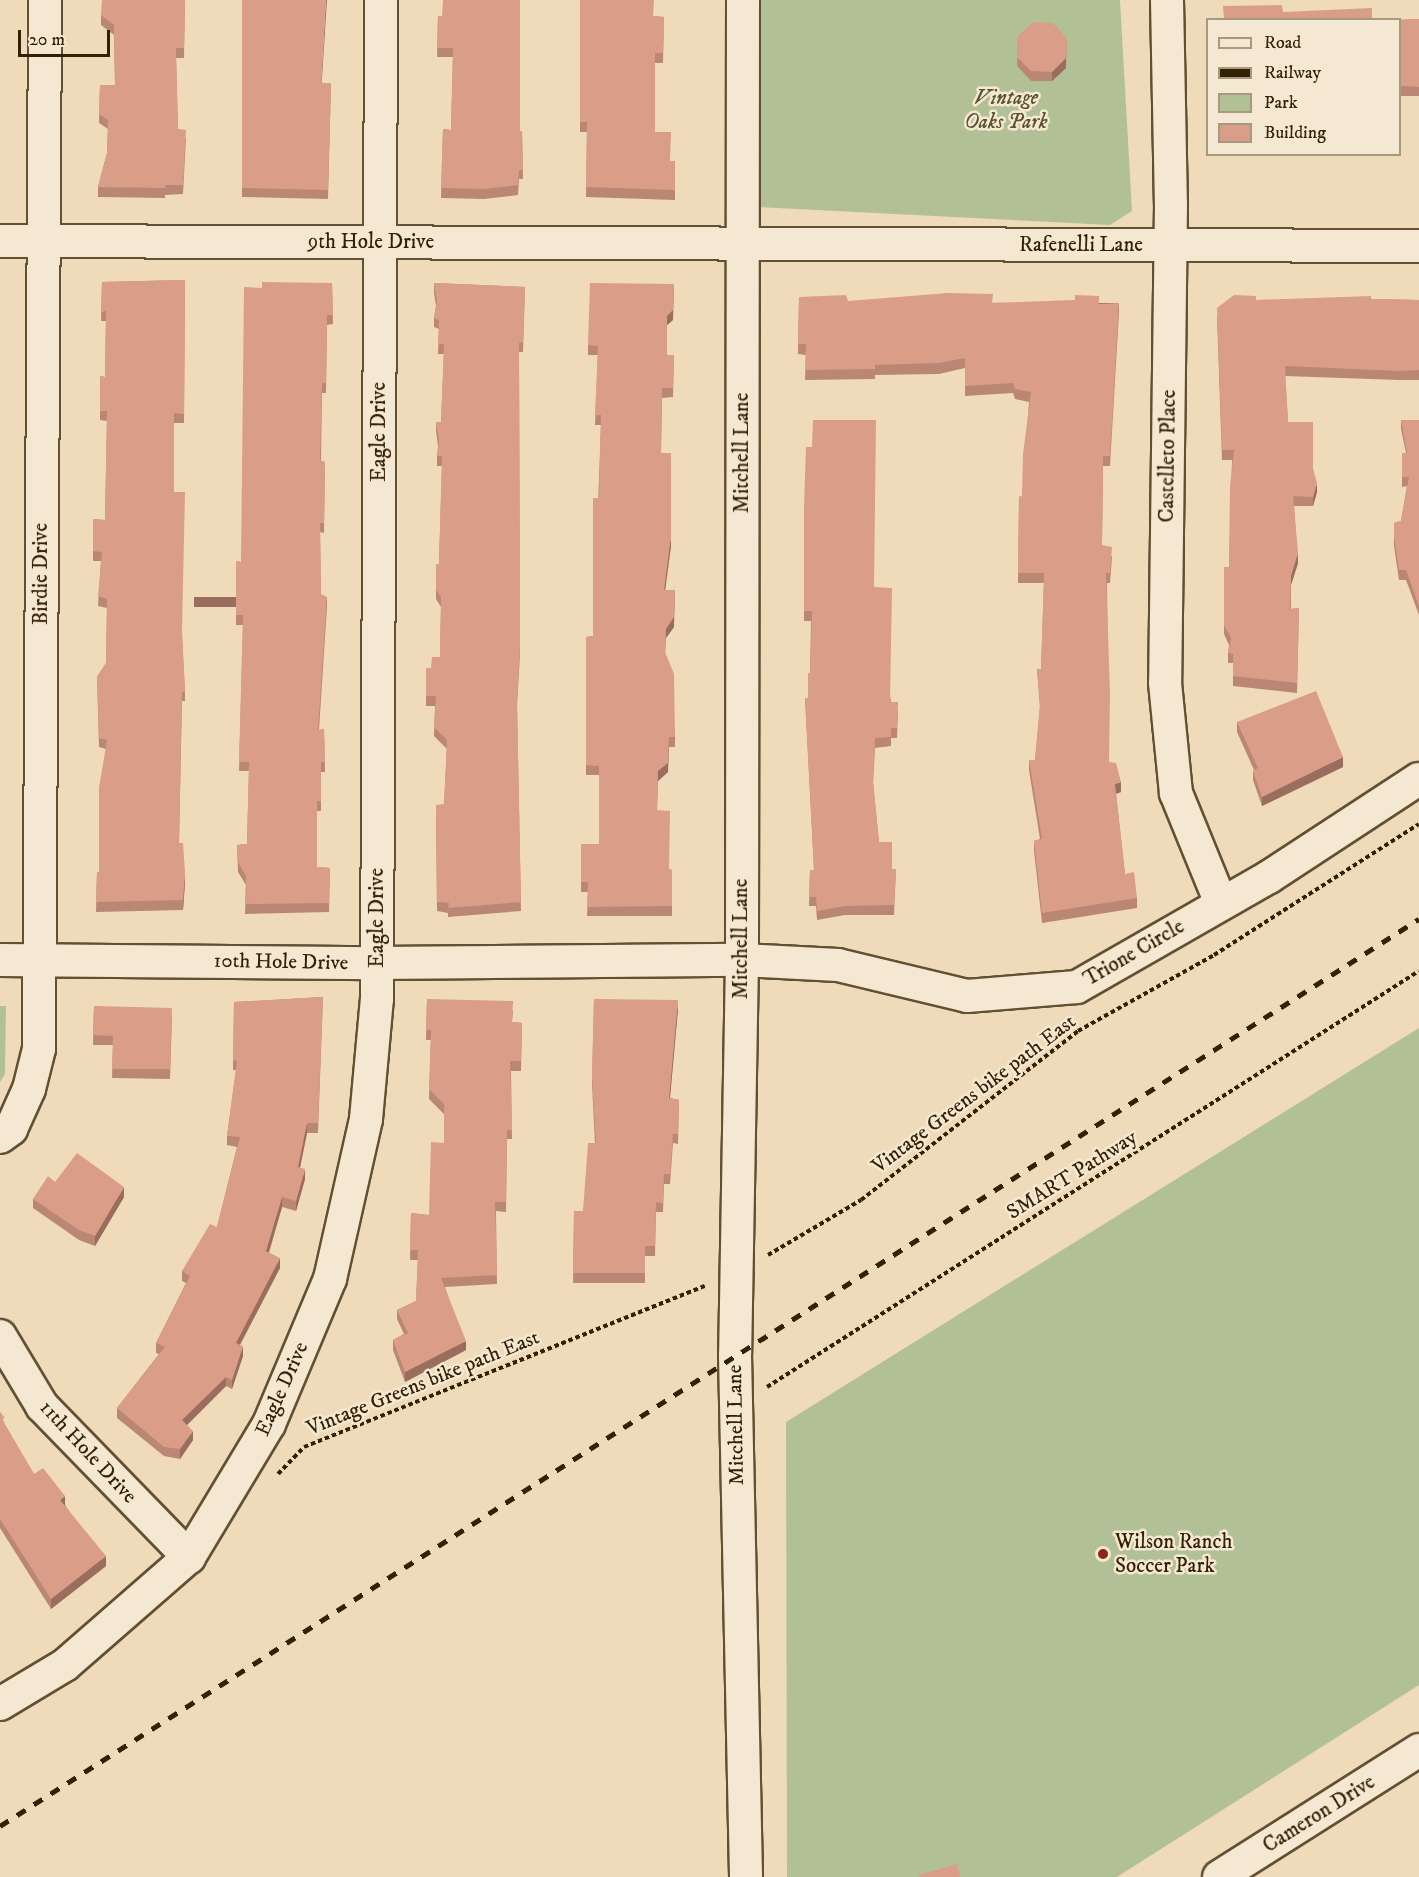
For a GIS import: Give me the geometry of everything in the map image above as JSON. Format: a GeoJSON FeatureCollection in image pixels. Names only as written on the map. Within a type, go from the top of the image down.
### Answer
{"type":"FeatureCollection","features":[{"type":"Feature","properties":{"kind":"street","name":"Birdie Drive"},"geometry":{"type":"LineString","coordinates":[[0,1137],[11,1129],[29,1089],[39,1049],[45,0]]}},
{"type":"Feature","properties":{"kind":"street","name":"Eagle Drive"},"geometry":{"type":"LineString","coordinates":[[0,1704],[65,1665],[189,1557],[269,1424],[330,1279],[366,1119],[377,999],[381,0]]}},
{"type":"Feature","properties":{"kind":"street","name":"Mitchell Lane"},"geometry":{"type":"LineString","coordinates":[[743,0],[742,960],[736,1387],[746,1877]]}},
{"type":"Feature","properties":{"kind":"street","name":"Castelleto Place"},"geometry":{"type":"LineString","coordinates":[[1167,0],[1170,245],[1165,683],[1176,793],[1221,903]]}},
{"type":"Feature","properties":{"kind":"street","name":"9th Hole Drive"},"geometry":{"type":"LineString","coordinates":[[0,242],[742,243]]}},
{"type":"Feature","properties":{"kind":"street","name":"Rafenelli Lane"},"geometry":{"type":"LineString","coordinates":[[742,243],[1419,246]]}},
{"type":"Feature","properties":{"kind":"street","name":"Trione Circle"},"geometry":{"type":"LineString","coordinates":[[742,960],[838,965],[967,996],[1077,987],[1269,877],[1419,779]]}},
{"type":"Feature","properties":{"kind":"street","name":"10th Hole Drive"},"geometry":{"type":"LineString","coordinates":[[0,960],[377,963],[742,960]]}},
{"type":"Feature","properties":{"kind":"street","name":"11th Hole Drive"},"geometry":{"type":"LineString","coordinates":[[0,1336],[42,1406],[189,1557]]}},
{"type":"Feature","properties":{"kind":"street","name":"Cameron Drive"},"geometry":{"type":"LineString","coordinates":[[1221,1876],[1419,1750]]}},
{"type":"Feature","properties":{"kind":"path","name":"Vintage Greens bike path East"},"geometry":{"type":"LineString","coordinates":[[763,1258],[861,1200],[1078,1031],[1214,955],[1419,824]]}},
{"type":"Feature","properties":{"kind":"path","name":"SMART Pathway"},"geometry":{"type":"LineString","coordinates":[[736,1387],[768,1387],[1419,971]]}},
{"type":"Feature","properties":{"kind":"path","name":"Vintage Greens bike path East"},"geometry":{"type":"LineString","coordinates":[[272,1480],[304,1447],[712,1283]]}},
{"type":"Feature","properties":{"kind":"green space","name":"Vintage Oaks Park"},"geometry":{"type":"Polygon","coordinates":[[[760,0],[1120,0],[1132,211],[1110,225],[758,207],[760,0]]]}},
{"type":"Feature","properties":{"kind":"green space"},"geometry":{"type":"Polygon","coordinates":[[[0,1006],[6,1006],[5,1074],[0,1082],[0,1006]]]}},
{"type":"Feature","properties":{"kind":"green space","name":"Wilson Ranch Soccer Park"},"geometry":{"type":"Polygon","coordinates":[[[1419,1028],[1419,1685],[1117,1877],[787,1877],[786,1422],[1419,1028]]]}},
{"type":"Feature","properties":{"kind":"building"},"geometry":{"type":"Polygon","coordinates":[[[102,0],[185,0],[184,48],[176,48],[178,129],[186,130],[183,185],[165,185],[165,188],[98,187],[107,153],[108,120],[99,114],[100,85],[115,85],[114,25],[101,15],[102,0]]]}},
{"type":"Feature","properties":{"kind":"building"},"geometry":{"type":"Polygon","coordinates":[[[242,0],[326,0],[321,83],[331,83],[328,190],[242,188],[242,0]]]}},
{"type":"Feature","properties":{"kind":"building"},"geometry":{"type":"Polygon","coordinates":[[[443,0],[520,0],[520,131],[522,131],[523,170],[519,170],[518,185],[484,189],[441,188],[443,129],[451,130],[453,48],[437,48],[438,16],[442,16],[443,0]]]}},
{"type":"Feature","properties":{"kind":"building"},"geometry":{"type":"Polygon","coordinates":[[[580,0],[654,0],[653,16],[664,17],[663,53],[655,53],[655,132],[671,132],[670,161],[675,161],[675,190],[586,187],[587,122],[580,122],[580,0]]]}},
{"type":"Feature","properties":{"kind":"building"},"geometry":{"type":"Polygon","coordinates":[[[1282,5],[1283,12],[1372,8],[1372,18],[1224,18],[1223,6],[1282,5]]]}},
{"type":"Feature","properties":{"kind":"building"},"geometry":{"type":"Polygon","coordinates":[[[1419,19],[1419,87],[1401,86],[1401,20],[1419,19]]]}},
{"type":"Feature","properties":{"kind":"building"},"geometry":{"type":"Polygon","coordinates":[[[1033,22],[1053,23],[1067,38],[1066,58],[1052,72],[1031,71],[1017,57],[1018,36],[1033,22]]]}},
{"type":"Feature","properties":{"kind":"building"},"geometry":{"type":"Polygon","coordinates":[[[185,280],[184,414],[174,413],[174,492],[185,492],[182,630],[185,692],[182,692],[179,843],[183,843],[185,872],[183,900],[96,902],[97,872],[99,872],[99,788],[107,740],[99,738],[97,677],[106,663],[107,599],[98,596],[102,552],[93,551],[93,519],[105,520],[107,411],[100,411],[100,376],[105,377],[106,311],[101,312],[102,282],[185,280]]]}},
{"type":"Feature","properties":{"kind":"building"},"geometry":{"type":"Polygon","coordinates":[[[262,282],[332,283],[333,315],[327,315],[326,383],[322,383],[320,461],[325,462],[324,523],[320,523],[321,594],[327,597],[318,730],[324,729],[325,762],[321,762],[321,801],[317,801],[317,867],[330,868],[329,903],[245,904],[246,876],[238,862],[237,845],[247,844],[249,762],[239,762],[243,615],[236,615],[236,561],[241,562],[244,287],[262,288],[262,282]]]}},
{"type":"Feature","properties":{"kind":"building"},"geometry":{"type":"Polygon","coordinates":[[[434,283],[525,287],[523,342],[519,343],[520,646],[517,699],[521,902],[448,908],[449,903],[437,902],[436,805],[444,804],[447,740],[434,727],[436,696],[426,696],[426,668],[431,668],[432,657],[440,657],[441,597],[436,590],[436,564],[439,564],[442,456],[437,456],[439,441],[436,422],[441,422],[444,344],[438,344],[439,320],[434,318],[437,301],[434,283]]]}},
{"type":"Feature","properties":{"kind":"building"},"geometry":{"type":"Polygon","coordinates":[[[590,283],[674,284],[673,310],[667,316],[667,355],[674,355],[673,388],[662,388],[661,453],[671,453],[671,536],[664,590],[675,590],[674,617],[666,629],[665,652],[674,674],[675,737],[669,737],[668,763],[658,771],[657,810],[670,811],[669,869],[672,870],[672,906],[587,907],[588,882],[581,882],[581,844],[599,844],[599,766],[586,765],[586,637],[593,636],[593,498],[599,498],[601,415],[595,415],[598,346],[588,345],[590,283]]]}},
{"type":"Feature","properties":{"kind":"building"},"geometry":{"type":"Polygon","coordinates":[[[948,293],[993,294],[992,303],[1075,300],[1075,295],[1099,296],[1099,304],[1119,303],[1110,456],[1103,456],[1102,545],[1112,547],[1110,573],[1106,573],[1110,694],[1109,762],[1116,763],[1121,782],[1115,784],[1125,874],[1134,872],[1137,898],[1042,913],[1034,841],[1042,839],[1029,760],[1035,760],[1040,704],[1037,669],[1041,669],[1044,573],[1018,573],[1019,496],[1022,497],[1023,454],[1031,392],[1015,389],[1013,383],[965,386],[965,358],[939,363],[875,365],[875,369],[805,370],[806,344],[798,344],[799,297],[846,295],[848,301],[948,293]]]}},
{"type":"Feature","properties":{"kind":"building"},"geometry":{"type":"Polygon","coordinates":[[[1234,295],[1256,296],[1256,300],[1371,296],[1371,299],[1419,300],[1419,370],[1285,366],[1288,422],[1313,422],[1313,469],[1317,483],[1313,497],[1293,496],[1298,553],[1291,576],[1290,609],[1299,608],[1297,683],[1233,676],[1233,654],[1228,653],[1231,638],[1224,625],[1224,567],[1229,567],[1230,486],[1234,450],[1222,450],[1217,308],[1234,295]]]}},
{"type":"Feature","properties":{"kind":"building"},"geometry":{"type":"Polygon","coordinates":[[[813,420],[876,420],[874,587],[892,588],[890,702],[898,702],[897,728],[891,728],[891,737],[875,738],[873,781],[879,842],[892,842],[892,869],[896,869],[894,905],[845,906],[817,911],[816,897],[809,897],[810,870],[814,870],[805,698],[808,698],[812,611],[804,611],[804,506],[806,447],[812,447],[813,420]]]}},
{"type":"Feature","properties":{"kind":"building"},"geometry":{"type":"Polygon","coordinates":[[[1401,420],[1419,420],[1419,606],[1406,570],[1399,570],[1394,536],[1394,523],[1401,521],[1409,477],[1402,477],[1402,453],[1407,453],[1401,420]]]}},
{"type":"Feature","properties":{"kind":"building"},"geometry":{"type":"Polygon","coordinates":[[[1316,691],[1343,757],[1262,797],[1253,771],[1258,768],[1237,722],[1316,691]]]}},
{"type":"Feature","properties":{"kind":"building"},"geometry":{"type":"Polygon","coordinates":[[[323,997],[318,1123],[307,1123],[298,1167],[305,1169],[296,1201],[282,1197],[266,1251],[280,1258],[236,1343],[243,1346],[232,1380],[226,1377],[182,1420],[193,1431],[180,1449],[164,1447],[117,1408],[165,1347],[156,1343],[190,1276],[182,1271],[210,1224],[217,1227],[240,1137],[227,1136],[237,1061],[233,1060],[234,1002],[323,997]]]}},
{"type":"Feature","properties":{"kind":"building"},"geometry":{"type":"Polygon","coordinates":[[[427,999],[513,1001],[512,1022],[522,1023],[521,1061],[510,1061],[512,1130],[507,1130],[506,1202],[495,1202],[497,1275],[441,1278],[466,1341],[405,1372],[393,1340],[408,1333],[397,1310],[416,1301],[418,1250],[410,1250],[411,1213],[429,1215],[431,1142],[444,1143],[444,1104],[429,1089],[431,1030],[426,1030],[427,999]]]}},
{"type":"Feature","properties":{"kind":"building"},"geometry":{"type":"Polygon","coordinates":[[[594,999],[678,1000],[669,1098],[679,1100],[678,1134],[673,1134],[670,1174],[664,1174],[663,1203],[656,1202],[655,1246],[645,1246],[645,1273],[573,1273],[574,1211],[583,1211],[588,1143],[596,1143],[592,1074],[594,999]]]}},
{"type":"Feature","properties":{"kind":"building"},"geometry":{"type":"Polygon","coordinates":[[[94,1006],[172,1008],[170,1069],[112,1069],[113,1036],[93,1035],[94,1006]]]}},
{"type":"Feature","properties":{"kind":"building"},"geometry":{"type":"Polygon","coordinates":[[[77,1153],[124,1187],[95,1236],[79,1230],[33,1199],[48,1176],[55,1182],[77,1153]]]}},
{"type":"Feature","properties":{"kind":"building"},"geometry":{"type":"Polygon","coordinates":[[[0,1412],[34,1474],[43,1468],[65,1496],[60,1500],[106,1556],[51,1599],[0,1519],[0,1412]]]}},
{"type":"Feature","properties":{"kind":"building"},"geometry":{"type":"Polygon","coordinates":[[[957,1864],[960,1877],[920,1877],[919,1875],[957,1864]]]}},
{"type":"Feature","properties":{"kind":"railway"},"geometry":{"type":"LineString","coordinates":[[0,1826],[1419,919]]}},
{"type":"Feature","properties":{"kind":"place","name":"Wilson Ranch Soccer Park"},"geometry":{"type":"Point","coordinates":[1103,1554]}}]}
